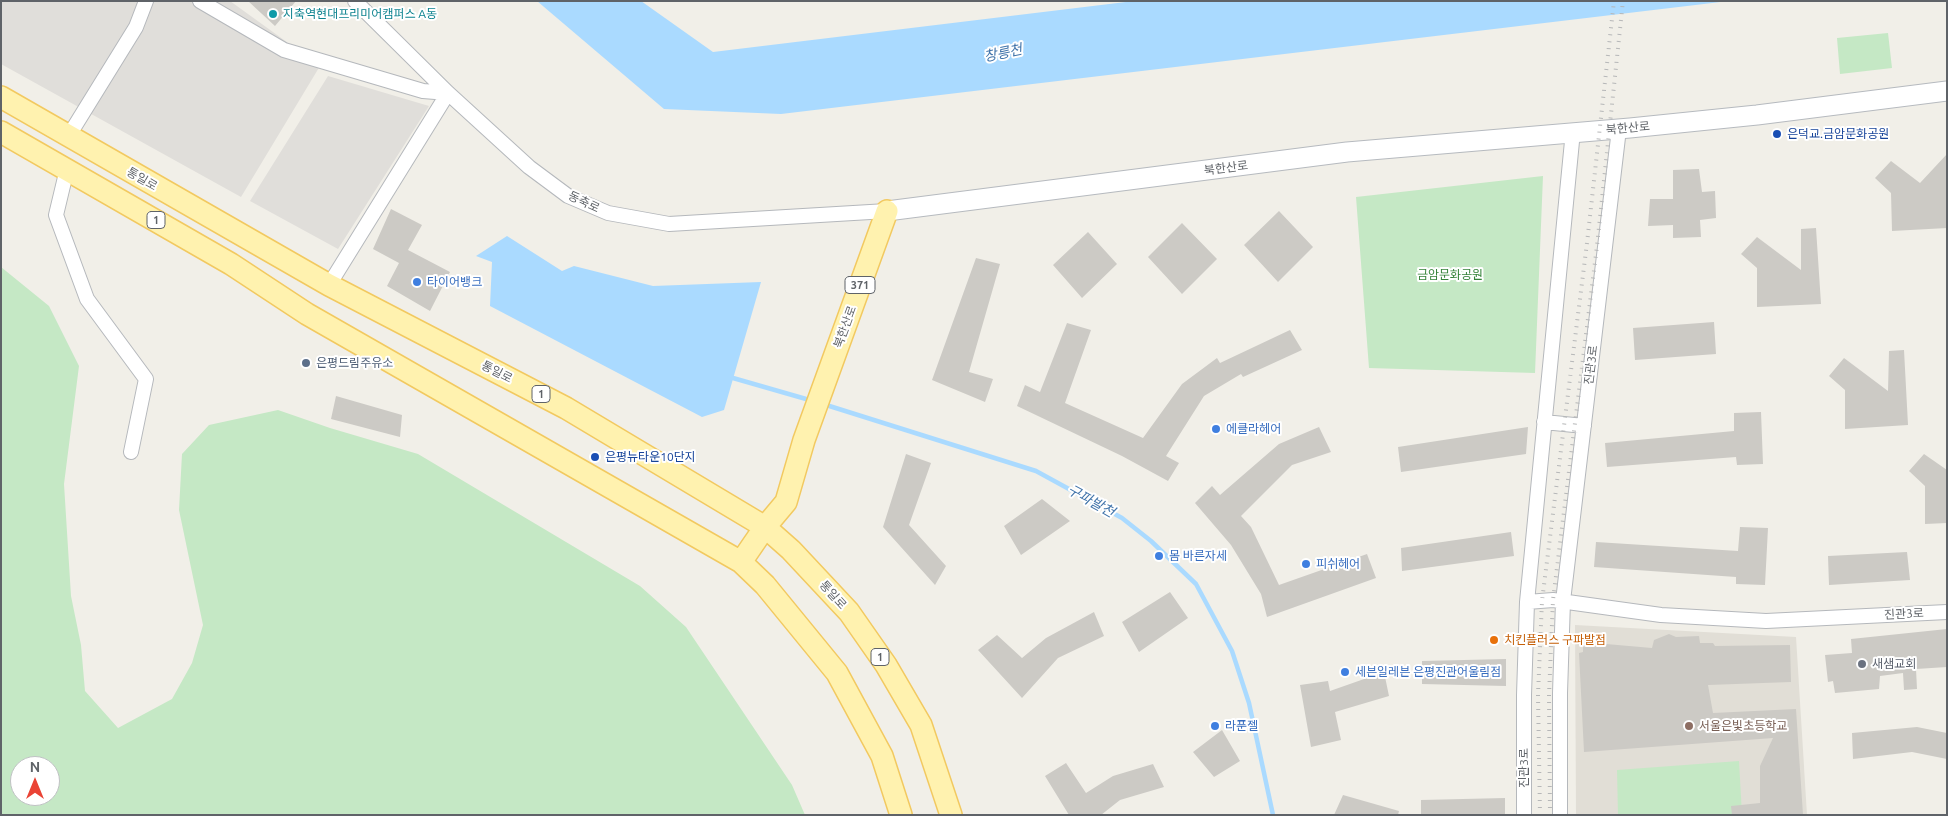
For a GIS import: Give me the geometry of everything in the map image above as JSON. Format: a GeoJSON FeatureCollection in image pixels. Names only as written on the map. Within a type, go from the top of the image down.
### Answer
{"type":"FeatureCollection","features":[{"type":"Feature","properties":{"kind":"main road","name":"북한산로"},"geometry":{"type":"LineString","coordinates":[[741,562],[765,527],[786,502],[804,440],[887,211],[1347,152],[1573,131],[1619,129],[1757,115],[1947,91]]}},
{"type":"Feature","properties":{"kind":"main road","name":"통일로"},"geometry":{"type":"LineString","coordinates":[[1,97],[329,285],[566,408],[765,527],[791,550],[848,612],[886,665],[921,725],[951,815]]}},
{"type":"Feature","properties":{"kind":"main road","name":"1"},"geometry":{"type":"LineString","coordinates":[[1,132],[231,264],[307,314],[741,562],[765,585],[837,673],[882,756],[902,815]]}},
{"type":"Feature","properties":{"kind":"street"},"geometry":{"type":"LineString","coordinates":[[68,137],[127,38],[136,27],[146,1]]}},
{"type":"Feature","properties":{"kind":"street"},"geometry":{"type":"LineString","coordinates":[[200,1],[284,50],[424,91],[448,93],[329,285]]}},
{"type":"Feature","properties":{"kind":"street","name":"동축로"},"geometry":{"type":"LineString","coordinates":[[355,1],[448,93],[529,167],[568,196],[608,213],[669,224],[887,211]]}},
{"type":"Feature","properties":{"kind":"street","name":"진관3로"},"geometry":{"type":"LineString","coordinates":[[1560,815],[1560,693],[1563,601],[1619,129]]}},
{"type":"Feature","properties":{"kind":"street","name":"진관3로"},"geometry":{"type":"LineString","coordinates":[[1524,815],[1524,694],[1527,602],[1573,131]]}},
{"type":"Feature","properties":{"kind":"street"},"geometry":{"type":"LineString","coordinates":[[67,169],[56,215],[87,299],[146,379],[131,452]]}},
{"type":"Feature","properties":{"kind":"street"},"geometry":{"type":"LineString","coordinates":[[1544,422],[1584,426]]}},
{"type":"Feature","properties":{"kind":"street","name":"진관3로"},"geometry":{"type":"LineString","coordinates":[[1527,602],[1563,601],[1661,614],[1766,621],[1947,612]]}},
{"type":"Feature","properties":{"kind":"shaded area"},"geometry":{"type":"Polygon","coordinates":[[[1,1],[230,1],[320,66],[241,197],[1,64],[1,1]]]}},
{"type":"Feature","properties":{"kind":"shaded area"},"geometry":{"type":"Polygon","coordinates":[[[328,76],[429,106],[338,249],[250,201],[328,76]]]}},
{"type":"Feature","properties":{"kind":"shaded area","name":"서울은빛초등학교"},"geometry":{"type":"Polygon","coordinates":[[[1575,625],[1796,637],[1807,815],[1576,815],[1575,625]]]}},
{"type":"Feature","properties":{"kind":"green space"},"geometry":{"type":"Polygon","coordinates":[[[1888,33],[1892,68],[1840,74],[1837,38],[1888,33]]]}},
{"type":"Feature","properties":{"kind":"green space","name":"금암문화공원"},"geometry":{"type":"Polygon","coordinates":[[[1543,176],[1535,373],[1369,368],[1356,197],[1543,176]]]}},
{"type":"Feature","properties":{"kind":"green space"},"geometry":{"type":"Polygon","coordinates":[[[1,267],[49,306],[79,366],[64,484],[71,596],[81,645],[85,691],[118,728],[172,699],[192,663],[203,625],[179,510],[182,454],[209,425],[278,410],[330,428],[418,454],[640,586],[686,627],[792,785],[805,815],[1,815],[1,267]]]}},
{"type":"Feature","properties":{"kind":"green space"},"geometry":{"type":"Polygon","coordinates":[[[1739,761],[1742,815],[1618,815],[1617,770],[1739,761]]]}},
{"type":"Feature","properties":{"kind":"water","name":"창릉천"},"geometry":{"type":"Polygon","coordinates":[[[537,1],[641,1],[713,52],[1134,1],[1729,1],[781,114],[664,109],[537,1]]]}},
{"type":"Feature","properties":{"kind":"water"},"geometry":{"type":"Polygon","coordinates":[[[507,236],[562,271],[574,266],[653,286],[761,282],[724,410],[702,417],[490,306],[492,262],[476,256],[507,236]]]}},
{"type":"Feature","properties":{"kind":"building","name":"지축역현대프리미어캠퍼스 A동"},"geometry":{"type":"Polygon","coordinates":[[[248,1],[296,1],[275,26],[248,1]]]}},
{"type":"Feature","properties":{"kind":"building"},"geometry":{"type":"Polygon","coordinates":[[[1947,154],[1947,228],[1892,231],[1891,193],[1875,178],[1891,161],[1920,183],[1947,154]]]}},
{"type":"Feature","properties":{"kind":"building"},"geometry":{"type":"Polygon","coordinates":[[[1699,169],[1702,192],[1715,191],[1716,218],[1700,220],[1701,237],[1673,238],[1673,225],[1648,226],[1650,199],[1673,199],[1673,170],[1699,169]]]}},
{"type":"Feature","properties":{"kind":"building"},"geometry":{"type":"Polygon","coordinates":[[[391,209],[422,225],[408,250],[450,272],[430,311],[387,286],[399,263],[373,249],[391,209]]]}},
{"type":"Feature","properties":{"kind":"building"},"geometry":{"type":"Polygon","coordinates":[[[1279,211],[1313,247],[1278,282],[1244,245],[1279,211]]]}},
{"type":"Feature","properties":{"kind":"building"},"geometry":{"type":"Polygon","coordinates":[[[1182,223],[1217,259],[1182,294],[1148,257],[1182,223]]]}},
{"type":"Feature","properties":{"kind":"building"},"geometry":{"type":"Polygon","coordinates":[[[1816,228],[1821,304],[1757,307],[1757,268],[1741,254],[1757,237],[1801,270],[1801,229],[1816,228]]]}},
{"type":"Feature","properties":{"kind":"building"},"geometry":{"type":"Polygon","coordinates":[[[1088,232],[1117,264],[1082,298],[1053,265],[1088,232]]]}},
{"type":"Feature","properties":{"kind":"building"},"geometry":{"type":"Polygon","coordinates":[[[976,258],[1000,264],[969,372],[993,379],[985,402],[932,380],[976,258]]]}},
{"type":"Feature","properties":{"kind":"building"},"geometry":{"type":"Polygon","coordinates":[[[1714,322],[1716,354],[1635,360],[1633,328],[1714,322]]]}},
{"type":"Feature","properties":{"kind":"building"},"geometry":{"type":"Polygon","coordinates":[[[1067,323],[1091,330],[1065,403],[1143,438],[1182,384],[1217,358],[1220,363],[1290,330],[1302,350],[1243,377],[1241,374],[1204,396],[1166,456],[1179,463],[1168,481],[1122,456],[1017,406],[1025,385],[1040,392],[1067,323]]]}},
{"type":"Feature","properties":{"kind":"building"},"geometry":{"type":"Polygon","coordinates":[[[1904,350],[1908,425],[1845,429],[1845,390],[1829,376],[1844,358],[1888,391],[1889,351],[1904,350]]]}},
{"type":"Feature","properties":{"kind":"building"},"geometry":{"type":"Polygon","coordinates":[[[336,396],[402,415],[400,437],[331,419],[336,396]]]}},
{"type":"Feature","properties":{"kind":"building"},"geometry":{"type":"Polygon","coordinates":[[[1761,412],[1763,464],[1737,465],[1736,457],[1607,467],[1605,443],[1734,431],[1734,413],[1761,412]]]}},
{"type":"Feature","properties":{"kind":"building"},"geometry":{"type":"Polygon","coordinates":[[[1319,427],[1331,452],[1292,465],[1241,516],[1251,527],[1279,585],[1367,554],[1376,578],[1267,617],[1261,594],[1231,545],[1195,503],[1212,486],[1220,495],[1279,444],[1319,427]]]}},
{"type":"Feature","properties":{"kind":"building"},"geometry":{"type":"Polygon","coordinates":[[[1528,427],[1526,454],[1401,472],[1398,447],[1528,427]]]}},
{"type":"Feature","properties":{"kind":"building"},"geometry":{"type":"Polygon","coordinates":[[[906,454],[931,463],[909,525],[946,566],[935,585],[883,527],[906,454]]]}},
{"type":"Feature","properties":{"kind":"building"},"geometry":{"type":"Polygon","coordinates":[[[1924,454],[1947,470],[1947,523],[1925,524],[1925,486],[1909,471],[1924,454]]]}},
{"type":"Feature","properties":{"kind":"building"},"geometry":{"type":"Polygon","coordinates":[[[1042,499],[1070,521],[1021,555],[1004,526],[1042,499]]]}},
{"type":"Feature","properties":{"kind":"building"},"geometry":{"type":"Polygon","coordinates":[[[1740,527],[1768,528],[1765,585],[1736,584],[1736,577],[1594,567],[1596,542],[1738,551],[1740,527]]]}},
{"type":"Feature","properties":{"kind":"building"},"geometry":{"type":"Polygon","coordinates":[[[1511,532],[1514,556],[1402,571],[1401,548],[1511,532]]]}},
{"type":"Feature","properties":{"kind":"building"},"geometry":{"type":"Polygon","coordinates":[[[1907,552],[1910,580],[1829,585],[1828,556],[1907,552]]]}},
{"type":"Feature","properties":{"kind":"building"},"geometry":{"type":"Polygon","coordinates":[[[1170,592],[1188,618],[1139,652],[1122,622],[1170,592]]]}},
{"type":"Feature","properties":{"kind":"building"},"geometry":{"type":"Polygon","coordinates":[[[1094,612],[1104,636],[1058,658],[1022,698],[978,650],[997,635],[1022,658],[1046,638],[1094,612]]]}},
{"type":"Feature","properties":{"kind":"building"},"geometry":{"type":"Polygon","coordinates":[[[1947,629],[1947,667],[1916,669],[1917,689],[1904,690],[1903,673],[1880,676],[1879,689],[1835,693],[1833,681],[1828,682],[1825,655],[1852,653],[1851,639],[1947,629]]]}},
{"type":"Feature","properties":{"kind":"building"},"geometry":{"type":"Polygon","coordinates":[[[1669,634],[1676,637],[1699,636],[1700,643],[1713,643],[1715,646],[1790,645],[1791,682],[1708,685],[1713,713],[1796,709],[1803,815],[1732,815],[1731,806],[1760,803],[1760,766],[1773,738],[1584,752],[1579,653],[1583,652],[1583,642],[1652,648],[1654,640],[1669,634]]]}},
{"type":"Feature","properties":{"kind":"building"},"geometry":{"type":"Polygon","coordinates":[[[1506,659],[1506,686],[1422,684],[1422,661],[1506,659]]]}},
{"type":"Feature","properties":{"kind":"building"},"geometry":{"type":"Polygon","coordinates":[[[1384,672],[1389,696],[1335,712],[1341,740],[1311,747],[1300,685],[1328,681],[1330,691],[1384,672]]]}},
{"type":"Feature","properties":{"kind":"building"},"geometry":{"type":"Polygon","coordinates":[[[1917,727],[1947,733],[1947,759],[1912,752],[1853,759],[1852,733],[1917,727]]]}},
{"type":"Feature","properties":{"kind":"building"},"geometry":{"type":"Polygon","coordinates":[[[1222,730],[1240,761],[1214,777],[1193,752],[1222,730]]]}},
{"type":"Feature","properties":{"kind":"building"},"geometry":{"type":"Polygon","coordinates":[[[1066,763],[1086,793],[1113,776],[1153,764],[1164,787],[1120,800],[1101,815],[1069,815],[1045,776],[1066,763]]]}},
{"type":"Feature","properties":{"kind":"building"},"geometry":{"type":"Polygon","coordinates":[[[1343,795],[1399,811],[1398,815],[1334,815],[1343,795]]]}},
{"type":"Feature","properties":{"kind":"building"},"geometry":{"type":"Polygon","coordinates":[[[1505,798],[1505,815],[1421,815],[1421,800],[1505,798]]]}},
{"type":"Feature","properties":{"kind":"waterway","name":"구파발천"},"geometry":{"type":"LineString","coordinates":[[733,378],[813,401]]}},
{"type":"Feature","properties":{"kind":"waterway","name":"구파발천"},"geometry":{"type":"LineString","coordinates":[[823,404],[1036,471],[1122,518],[1151,541],[1196,584],[1232,651],[1249,703],[1273,815]]}},
{"type":"Feature","properties":{"kind":"railway"},"geometry":{"type":"LineString","coordinates":[[1540,815],[1538,695],[1542,601],[1587,243],[1614,1]]}},
{"type":"Feature","properties":{"kind":"railway"},"geometry":{"type":"LineString","coordinates":[[1550,815],[1549,695],[1553,600],[1597,246],[1623,1]]}},
{"type":"Feature","properties":{"kind":"place","name":"지축역현대프리미어캠퍼스 A동"},"geometry":{"type":"Point","coordinates":[273,14]}},
{"type":"Feature","properties":{"kind":"place","name":"은덕교.금암문화공원"},"geometry":{"type":"Point","coordinates":[1777,134]}},
{"type":"Feature","properties":{"kind":"place","name":"타이어뱅크"},"geometry":{"type":"Point","coordinates":[417,282]}},
{"type":"Feature","properties":{"kind":"place","name":"은평드림주유소"},"geometry":{"type":"Point","coordinates":[306,363]}},
{"type":"Feature","properties":{"kind":"place","name":"에클라헤어"},"geometry":{"type":"Point","coordinates":[1216,429]}},
{"type":"Feature","properties":{"kind":"place","name":"은평뉴타운10단지"},"geometry":{"type":"Point","coordinates":[595,457]}},
{"type":"Feature","properties":{"kind":"place","name":"몸 바른자세"},"geometry":{"type":"Point","coordinates":[1159,556]}},
{"type":"Feature","properties":{"kind":"place","name":"피쉬헤어"},"geometry":{"type":"Point","coordinates":[1306,564]}},
{"type":"Feature","properties":{"kind":"place","name":"치킨플러스 구파발점"},"geometry":{"type":"Point","coordinates":[1494,640]}},
{"type":"Feature","properties":{"kind":"place","name":"새샘교회"},"geometry":{"type":"Point","coordinates":[1862,664]}},
{"type":"Feature","properties":{"kind":"place","name":"세븐일레븐 은평진관어울림점"},"geometry":{"type":"Point","coordinates":[1345,672]}},
{"type":"Feature","properties":{"kind":"place","name":"라푼젤"},"geometry":{"type":"Point","coordinates":[1215,726]}},
{"type":"Feature","properties":{"kind":"place","name":"서울은빛초등학교"},"geometry":{"type":"Point","coordinates":[1689,726]}}]}
